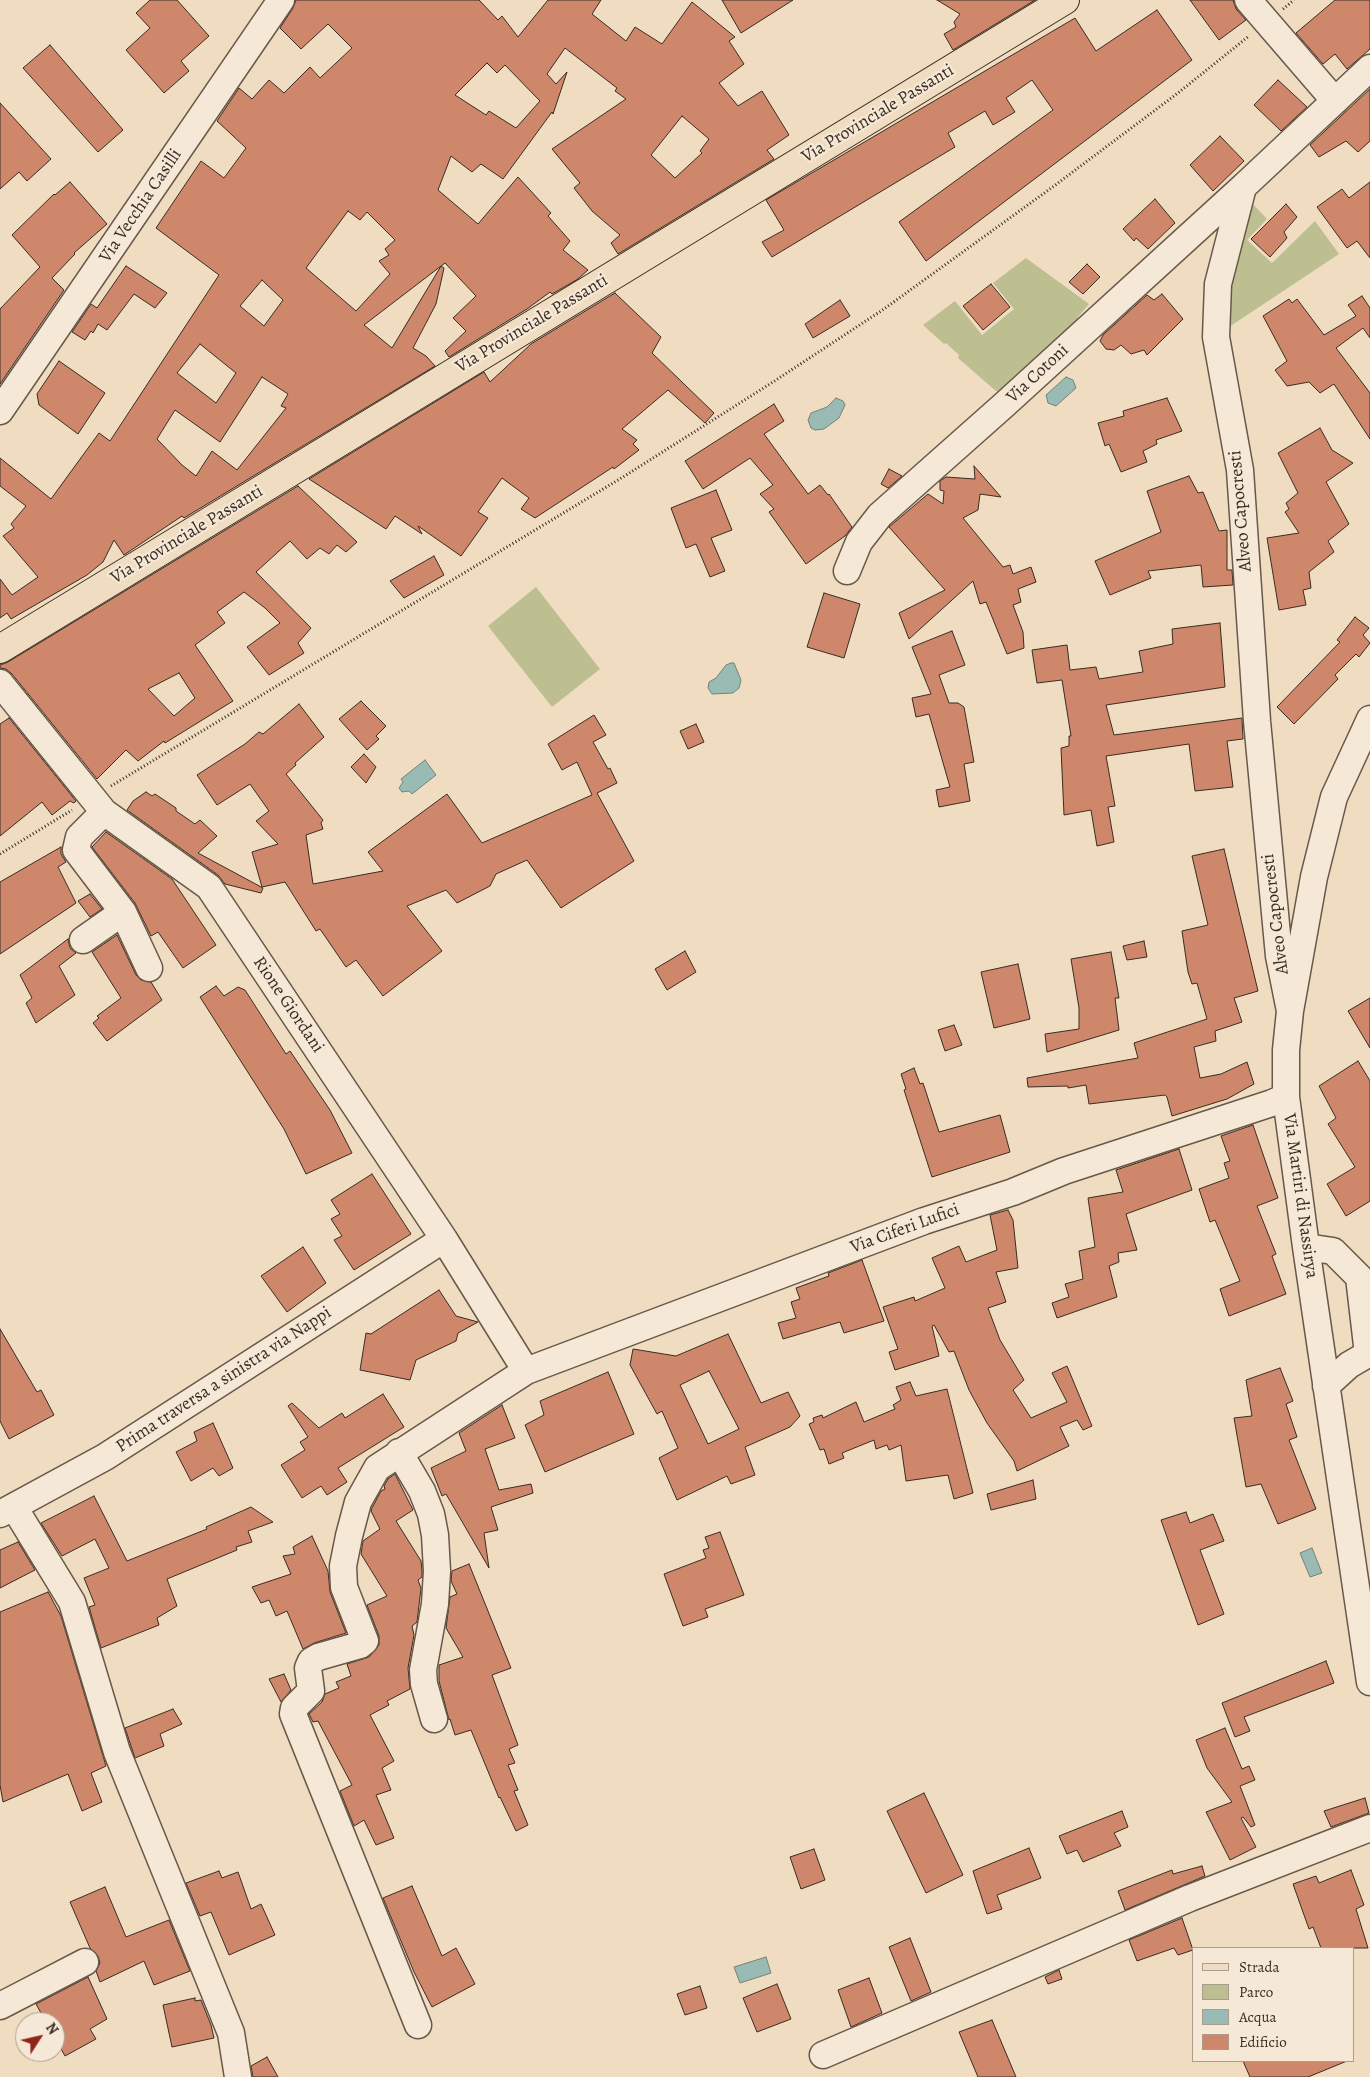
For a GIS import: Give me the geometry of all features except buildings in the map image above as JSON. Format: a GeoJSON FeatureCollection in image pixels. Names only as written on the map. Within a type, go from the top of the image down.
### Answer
{"type":"FeatureCollection","features":[{"type":"Feature","properties":{"kind":"main road","name":"Via Provinciale Passanti"},"geometry":{"type":"LineString","coordinates":[[0,649],[1065,0]]}},
{"type":"Feature","properties":{"kind":"street","name":"Via Vecchia Casilli"},"geometry":{"type":"LineString","coordinates":[[0,411],[281,0]]}},
{"type":"Feature","properties":{"kind":"street"},"geometry":{"type":"LineString","coordinates":[[1248,0],[1335,101]]}},
{"type":"Feature","properties":{"kind":"street"},"geometry":{"type":"LineString","coordinates":[[1243,187],[1370,68]]}},
{"type":"Feature","properties":{"kind":"street","name":"Via Cotoni"},"geometry":{"type":"LineString","coordinates":[[847,571],[859,542],[880,515],[1004,406],[1243,187]]}},
{"type":"Feature","properties":{"kind":"street","name":"Alveo Capocresti"},"geometry":{"type":"LineString","coordinates":[[1243,187],[1218,284],[1216,337],[1240,470],[1257,721],[1279,956],[1290,1011]]}},
{"type":"Feature","properties":{"kind":"street","name":"Rione Giordani"},"geometry":{"type":"LineString","coordinates":[[0,683],[98,805],[209,887],[444,1239],[526,1371]]}},
{"type":"Feature","properties":{"kind":"street","name":"Via Martiri di Nassirya"},"geometry":{"type":"LineString","coordinates":[[1370,719],[1334,797],[1314,877],[1290,1011],[1286,1050],[1286,1096],[1306,1248],[1370,1682]]}},
{"type":"Feature","properties":{"kind":"street"},"geometry":{"type":"LineString","coordinates":[[98,805],[79,837],[76,850],[123,912],[149,968]]}},
{"type":"Feature","properties":{"kind":"street"},"geometry":{"type":"LineString","coordinates":[[83,940],[123,912]]}},
{"type":"Feature","properties":{"kind":"street","name":"Via Ciferi Lufici"},"geometry":{"type":"LineString","coordinates":[[418,2025],[293,1714],[294,1708],[311,1691],[308,1668],[311,1661],[318,1657],[360,1645],[365,1641],[344,1587],[343,1566],[358,1502],[377,1468],[526,1371],[924,1221],[1013,1192],[1064,1171],[1272,1103],[1286,1096]]}},
{"type":"Feature","properties":{"kind":"street","name":"Prima traversa a sinistra via Nappi"},"geometry":{"type":"LineString","coordinates":[[7,1511],[105,1457],[444,1239]]}},
{"type":"Feature","properties":{"kind":"street"},"geometry":{"type":"LineString","coordinates":[[1306,1248],[1333,1251],[1359,1277],[1368,1354],[1348,1365],[1326,1386]]}},
{"type":"Feature","properties":{"kind":"street"},"geometry":{"type":"LineString","coordinates":[[399,1452],[422,1491],[435,1535],[437,1571],[435,1604],[423,1670],[424,1684],[434,1718]]}},
{"type":"Feature","properties":{"kind":"street"},"geometry":{"type":"LineString","coordinates":[[7,1511],[72,1602],[118,1752],[231,2033],[238,2077]]}},
{"type":"Feature","properties":{"kind":"street"},"geometry":{"type":"LineString","coordinates":[[823,2055],[1190,1898],[1370,1828]]}},
{"type":"Feature","properties":{"kind":"street"},"geometry":{"type":"LineString","coordinates":[[0,2006],[85,1962]]}},
{"type":"Feature","properties":{"kind":"path"},"geometry":{"type":"LineString","coordinates":[[0,854],[98,805],[623,477],[884,309],[1054,186],[1178,93],[1294,0]]}},
{"type":"Feature","properties":{"kind":"green space"},"geometry":{"type":"Polygon","coordinates":[[[1252,203],[1267,219],[1247,240],[1272,263],[1315,221],[1339,254],[1226,329],[1226,305],[1252,203]]]}},
{"type":"Feature","properties":{"kind":"green space"},"geometry":{"type":"Polygon","coordinates":[[[1026,258],[1089,304],[1077,318],[1081,325],[1000,392],[996,391],[958,358],[959,355],[923,325],[955,301],[982,335],[1014,309],[993,283],[1026,258]]]}},
{"type":"Feature","properties":{"kind":"green space"},"geometry":{"type":"Polygon","coordinates":[[[536,587],[600,669],[552,707],[488,626],[536,587]]]}},
{"type":"Feature","properties":{"kind":"water"},"geometry":{"type":"Polygon","coordinates":[[[1066,377],[1073,380],[1076,388],[1056,406],[1048,403],[1046,395],[1066,377]]]}},
{"type":"Feature","properties":{"kind":"water"},"geometry":{"type":"Polygon","coordinates":[[[836,398],[843,401],[845,405],[839,418],[824,429],[815,430],[811,428],[808,420],[811,413],[827,407],[836,398]]]}},
{"type":"Feature","properties":{"kind":"water"},"geometry":{"type":"Polygon","coordinates":[[[734,663],[741,680],[739,688],[733,693],[712,694],[708,688],[709,682],[716,678],[726,665],[734,663]]]}},
{"type":"Feature","properties":{"kind":"water"},"geometry":{"type":"Polygon","coordinates":[[[425,760],[436,775],[412,794],[409,791],[402,792],[399,788],[403,782],[401,779],[425,760]]]}},
{"type":"Feature","properties":{"kind":"water"},"geometry":{"type":"Polygon","coordinates":[[[1312,1548],[1322,1573],[1310,1577],[1300,1553],[1312,1548]]]}},
{"type":"Feature","properties":{"kind":"water"},"geometry":{"type":"Polygon","coordinates":[[[766,1957],[771,1973],[740,1983],[734,1967],[766,1957]]]}}]}
